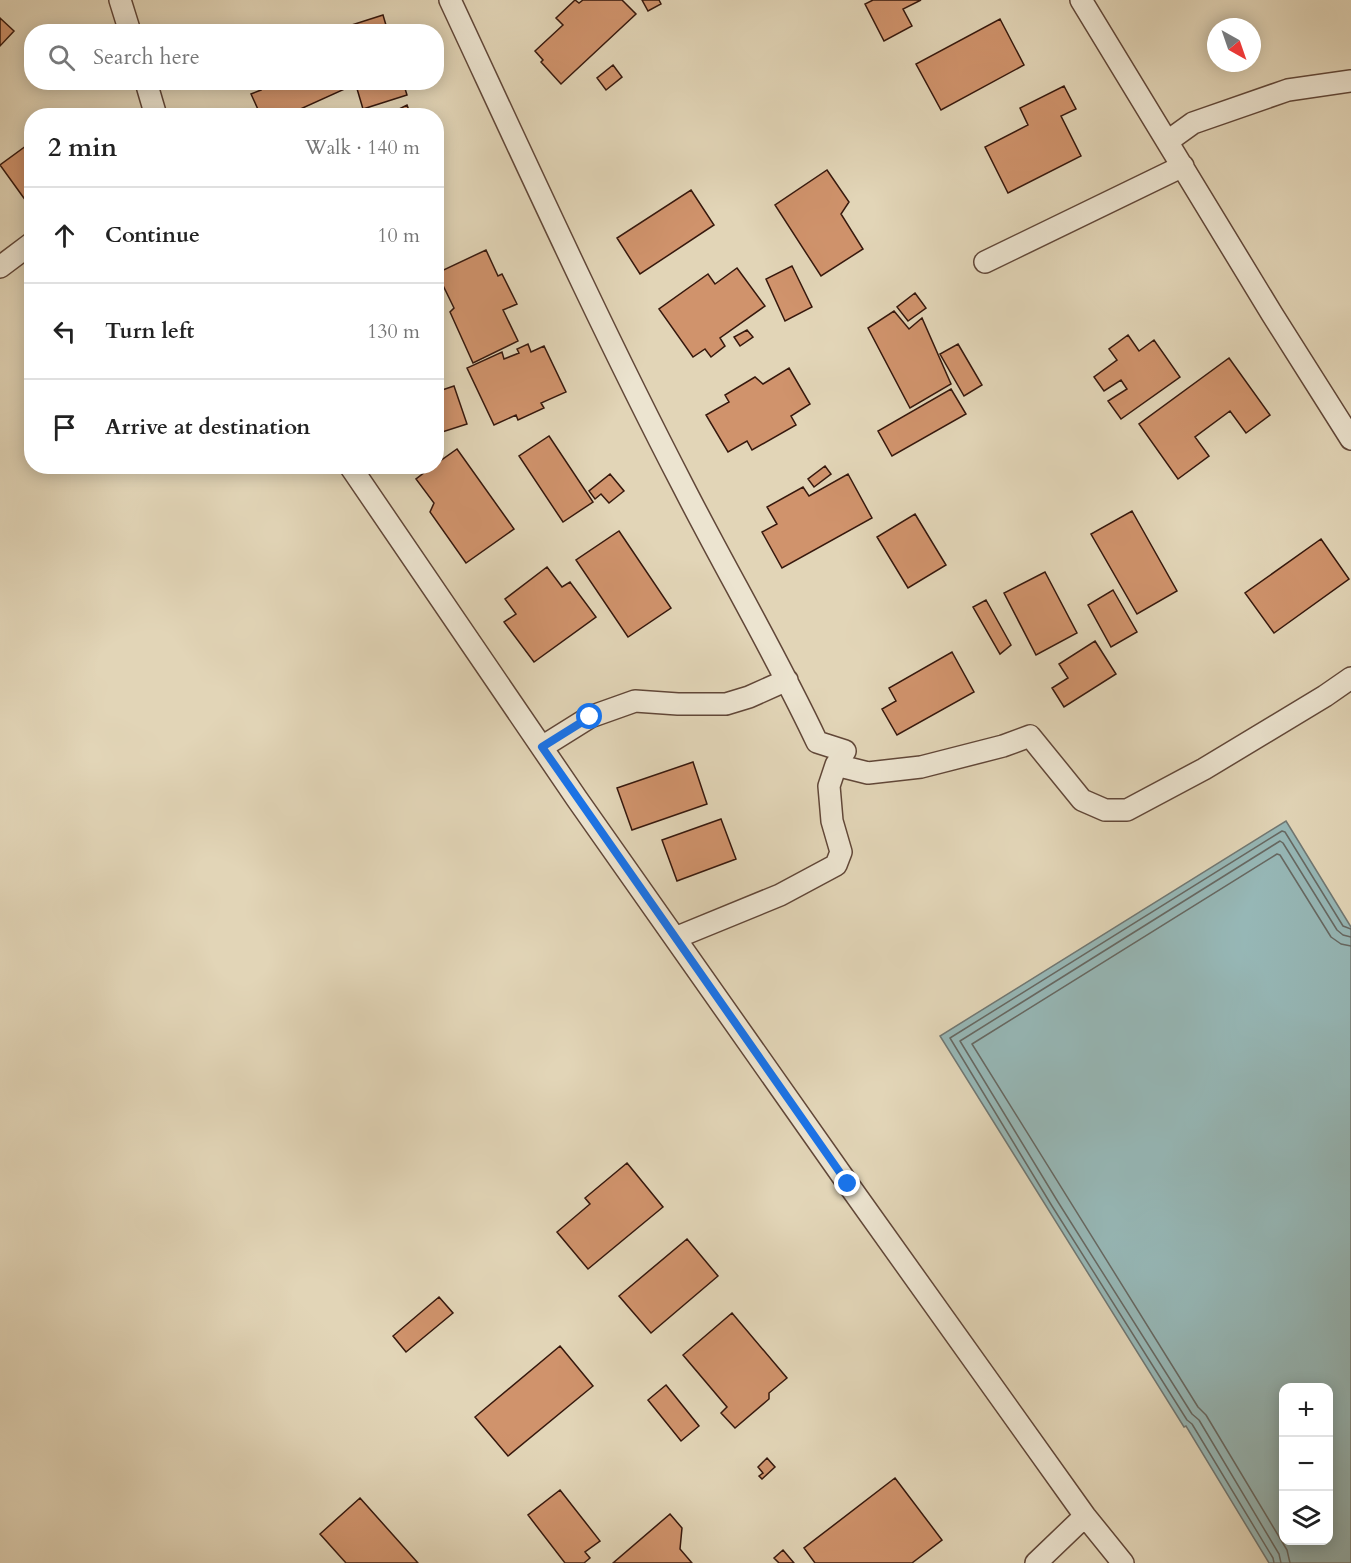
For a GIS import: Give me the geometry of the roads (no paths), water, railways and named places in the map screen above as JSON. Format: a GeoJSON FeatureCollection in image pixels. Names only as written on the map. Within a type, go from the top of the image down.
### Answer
{"type":"FeatureCollection","features":[{"type":"Feature","properties":{"kind":"street"},"geometry":{"type":"LineString","coordinates":[[120,0],[128,24]]}},
{"type":"Feature","properties":{"kind":"street"},"geometry":{"type":"LineString","coordinates":[[450,0],[588,298],[817,742],[845,751],[836,765],[829,786],[832,821],[841,852],[836,865],[780,895],[675,938]]}},
{"type":"Feature","properties":{"kind":"street"},"geometry":{"type":"LineString","coordinates":[[1081,0],[1272,314],[1351,439]]}},
{"type":"Feature","properties":{"kind":"street"},"geometry":{"type":"LineString","coordinates":[[1168,141],[1193,123],[1288,90],[1351,81]]}},
{"type":"Feature","properties":{"kind":"street"},"geometry":{"type":"LineString","coordinates":[[148,90],[154,108]]}},
{"type":"Feature","properties":{"kind":"street"},"geometry":{"type":"LineString","coordinates":[[986,262],[1183,166]]}},
{"type":"Feature","properties":{"kind":"street"},"geometry":{"type":"LineString","coordinates":[[0,267],[24,249]]}},
{"type":"Feature","properties":{"kind":"street"},"geometry":{"type":"LineString","coordinates":[[355,474],[675,938],[1084,1516],[1123,1563]]}},
{"type":"Feature","properties":{"kind":"street"},"geometry":{"type":"LineString","coordinates":[[836,765],[868,773],[921,766],[1003,746],[1030,736],[1082,800],[1105,810],[1127,810],[1204,768],[1326,696],[1351,678]]}},
{"type":"Feature","properties":{"kind":"street"},"geometry":{"type":"LineString","coordinates":[[542,747],[590,717],[635,700],[678,704],[726,704],[749,697],[787,680]]}},
{"type":"Feature","properties":{"kind":"street"},"geometry":{"type":"LineString","coordinates":[[1036,1563],[1084,1516]]}},
{"type":"Feature","properties":{"kind":"water"},"geometry":{"type":"Polygon","coordinates":[[[1286,821],[1351,927],[1351,1563],[1269,1563],[1186,1426],[1184,1427],[940,1036],[1286,821]]]}}]}
